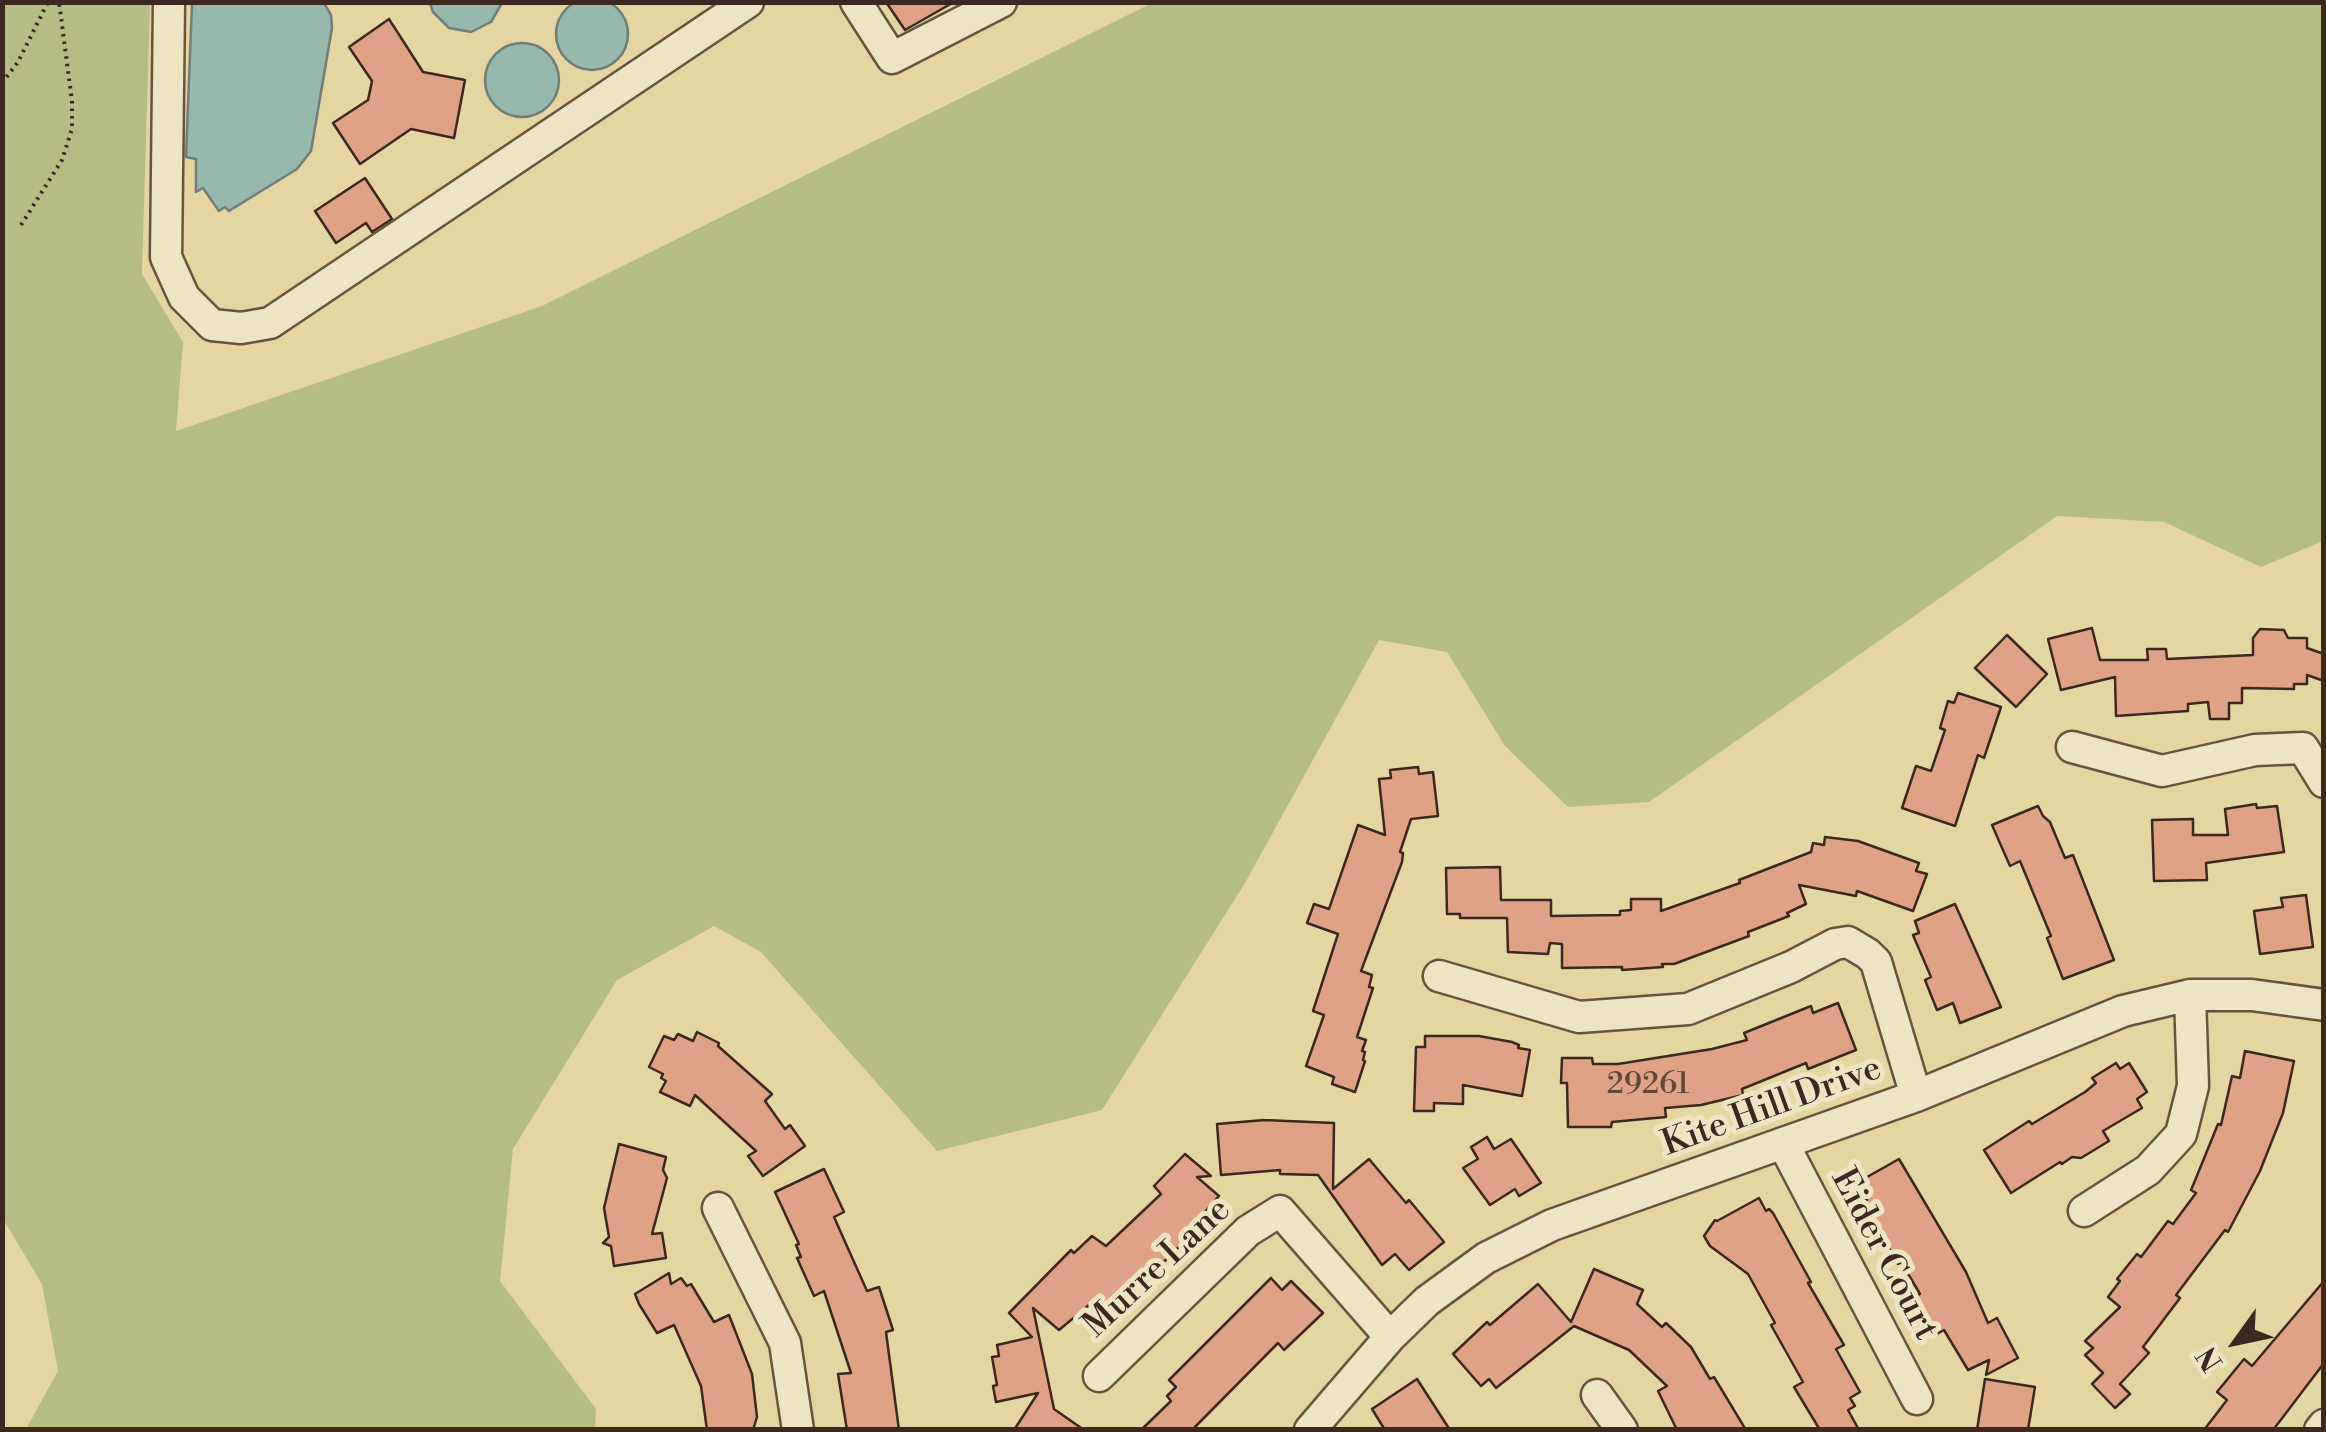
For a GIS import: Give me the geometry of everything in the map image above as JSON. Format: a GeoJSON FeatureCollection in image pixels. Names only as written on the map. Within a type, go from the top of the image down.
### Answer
{"type":"FeatureCollection","features":[{"type":"Feature","properties":{"kind":"street"},"geometry":{"type":"LineString","coordinates":[[169,2],[166,257],[184,297],[212,325],[240,328],[270,323],[748,2]]}},
{"type":"Feature","properties":{"kind":"street"},"geometry":{"type":"LineString","coordinates":[[856,2],[892,58],[1001,2]]}},
{"type":"Feature","properties":{"kind":"street"},"geometry":{"type":"LineString","coordinates":[[2072,747],[2162,771],[2254,750],[2303,748],[2324,782]]}},
{"type":"Feature","properties":{"kind":"street"},"geometry":{"type":"LineString","coordinates":[[1439,976],[1579,1017],[1688,1010],[1848,942],[1876,962],[1916,1096]]}},
{"type":"Feature","properties":{"kind":"street"},"geometry":{"type":"LineString","coordinates":[[2084,1212],[2148,1170],[2181,1134],[2193,1086],[2190,995]]}},
{"type":"Feature","properties":{"kind":"street","name":"Kite Hill Drive"},"geometry":{"type":"LineString","coordinates":[[1310,1430],[1390,1336],[1427,1301],[1486,1258],[1552,1225],[1916,1096],[2122,1011],[2190,995],[2252,995],[2324,1004]]}},
{"type":"Feature","properties":{"kind":"street","name":"Eider Court"},"geometry":{"type":"LineString","coordinates":[[1784,1145],[1916,1399]]}},
{"type":"Feature","properties":{"kind":"street"},"geometry":{"type":"LineString","coordinates":[[718,1208],[785,1343],[798,1430]]}},
{"type":"Feature","properties":{"kind":"street","name":"Murre Lane"},"geometry":{"type":"LineString","coordinates":[[1099,1376],[1248,1231],[1280,1211],[1390,1336]]}},
{"type":"Feature","properties":{"kind":"street"},"geometry":{"type":"LineString","coordinates":[[1596,1396],[1622,1430]]}},
{"type":"Feature","properties":{"kind":"path"},"geometry":{"type":"LineString","coordinates":[[2,84],[18,62],[48,2]]}},
{"type":"Feature","properties":{"kind":"path"},"geometry":{"type":"LineString","coordinates":[[20,225],[62,160],[72,129],[58,2]]}},
{"type":"Feature","properties":{"kind":"green space"},"geometry":{"type":"Polygon","coordinates":[[[2,3],[150,3],[142,274],[183,342],[176,431],[542,306],[1152,3],[2323,3],[2323,541],[2261,567],[2164,522],[2057,516],[1649,802],[1568,807],[1505,746],[1447,652],[1379,640],[1245,883],[1102,1110],[937,1151],[761,952],[714,926],[617,980],[513,1149],[500,1281],[596,1409],[595,1429],[26,1429],[58,1371],[42,1284],[2,1217],[2,3]]]}},
{"type":"Feature","properties":{"kind":"water"},"geometry":{"type":"Polygon","coordinates":[[[592,-2],[617,9],[628,34],[617,59],[592,70],[567,59],[556,34],[567,9],[592,-2]]]}},
{"type":"Feature","properties":{"kind":"water"},"geometry":{"type":"Polygon","coordinates":[[[430,2],[502,3],[491,22],[471,32],[449,28],[433,12],[430,2]]]}},
{"type":"Feature","properties":{"kind":"water"},"geometry":{"type":"Polygon","coordinates":[[[192,3],[324,3],[331,15],[311,151],[297,169],[229,211],[225,207],[219,211],[203,188],[196,192],[196,159],[186,157],[192,3]]]}},
{"type":"Feature","properties":{"kind":"water"},"geometry":{"type":"Polygon","coordinates":[[[522,43],[548,54],[559,80],[548,106],[522,117],[496,106],[485,80],[496,54],[522,43]]]}},
{"type":"Feature","properties":{"kind":"building"},"geometry":{"type":"Polygon","coordinates":[[[886,2],[954,2],[905,30],[886,2]]]}},
{"type":"Feature","properties":{"kind":"building"},"geometry":{"type":"Polygon","coordinates":[[[389,19],[423,72],[465,80],[454,138],[411,129],[360,164],[333,123],[368,100],[372,81],[349,47],[389,19]]]}},
{"type":"Feature","properties":{"kind":"building"},"geometry":{"type":"Polygon","coordinates":[[[365,178],[392,219],[372,232],[366,223],[336,243],[315,211],[365,178]]]}},
{"type":"Feature","properties":{"kind":"building"},"geometry":{"type":"Polygon","coordinates":[[[2092,628],[2100,660],[2148,660],[2147,649],[2166,649],[2167,659],[2253,655],[2253,638],[2260,629],[2284,630],[2288,638],[2307,638],[2307,648],[2324,654],[2324,681],[2307,675],[2307,684],[2294,684],[2294,689],[2242,688],[2242,703],[2229,703],[2229,719],[2210,719],[2208,702],[2188,704],[2188,711],[2116,716],[2115,677],[2061,690],[2048,639],[2092,628]]]}},
{"type":"Feature","properties":{"kind":"building"},"geometry":{"type":"Polygon","coordinates":[[[2007,635],[2047,674],[2016,707],[1975,668],[2007,635]]]}},
{"type":"Feature","properties":{"kind":"building"},"geometry":{"type":"Polygon","coordinates":[[[1958,693],[2001,707],[1984,758],[1978,755],[1955,826],[1902,808],[1916,766],[1931,771],[1945,730],[1940,728],[1948,701],[1954,703],[1958,693]]]}},
{"type":"Feature","properties":{"kind":"building"},"geometry":{"type":"Polygon","coordinates":[[[1418,767],[1419,774],[1433,772],[1438,816],[1411,819],[1400,852],[1402,862],[1361,971],[1372,975],[1369,987],[1373,988],[1357,1037],[1366,1040],[1362,1051],[1365,1061],[1355,1092],[1332,1084],[1334,1077],[1306,1066],[1324,1015],[1313,1011],[1338,934],[1307,923],[1314,904],[1329,909],[1358,825],[1385,835],[1379,779],[1391,778],[1390,770],[1418,767]]]}},
{"type":"Feature","properties":{"kind":"building"},"geometry":{"type":"Polygon","coordinates":[[[2256,804],[2257,808],[2277,806],[2284,852],[2206,863],[2207,880],[2154,881],[2152,820],[2193,819],[2193,835],[2228,835],[2225,809],[2256,804]]]}},
{"type":"Feature","properties":{"kind":"building"},"geometry":{"type":"Polygon","coordinates":[[[2038,806],[2050,822],[2065,858],[2073,855],[2114,960],[2063,979],[2047,938],[2051,936],[2020,861],[2010,866],[1992,825],[2038,806]]]}},
{"type":"Feature","properties":{"kind":"building"},"geometry":{"type":"Polygon","coordinates":[[[1825,837],[1858,841],[1919,863],[1916,871],[1927,874],[1913,911],[1857,891],[1856,896],[1799,885],[1806,904],[1787,913],[1789,916],[1748,932],[1749,936],[1674,964],[1662,964],[1663,967],[1622,970],[1562,968],[1562,944],[1550,943],[1548,954],[1508,952],[1507,918],[1460,918],[1460,914],[1447,914],[1446,868],[1500,867],[1501,900],[1551,900],[1551,916],[1620,915],[1620,911],[1631,910],[1631,899],[1661,899],[1661,911],[1740,883],[1739,880],[1811,852],[1813,843],[1824,845],[1825,837]]]}},
{"type":"Feature","properties":{"kind":"building"},"geometry":{"type":"Polygon","coordinates":[[[2306,895],[2313,947],[2260,954],[2254,911],[2283,907],[2281,898],[2306,895]]]}},
{"type":"Feature","properties":{"kind":"building"},"geometry":{"type":"Polygon","coordinates":[[[1955,904],[2001,1007],[1960,1023],[1953,1003],[1937,1010],[1925,980],[1931,977],[1913,935],[1919,933],[1915,921],[1955,904]]]}},
{"type":"Feature","properties":{"kind":"building"},"geometry":{"type":"Polygon","coordinates":[[[1838,1003],[1856,1050],[1808,1069],[1806,1063],[1742,1089],[1743,1095],[1665,1108],[1666,1117],[1612,1122],[1611,1127],[1568,1127],[1567,1083],[1561,1083],[1562,1058],[1592,1058],[1593,1064],[1618,1064],[1712,1049],[1747,1040],[1744,1033],[1811,1006],[1813,1013],[1838,1003]]]}},
{"type":"Feature","properties":{"kind":"building"},"geometry":{"type":"Polygon","coordinates":[[[697,1032],[719,1043],[772,1094],[765,1101],[785,1129],[790,1125],[805,1146],[763,1176],[748,1156],[756,1151],[695,1095],[690,1106],[660,1092],[666,1081],[661,1078],[663,1074],[649,1067],[664,1036],[674,1040],[678,1034],[693,1041],[697,1032]]]}},
{"type":"Feature","properties":{"kind":"building"},"geometry":{"type":"Polygon","coordinates":[[[1425,1036],[1479,1036],[1530,1050],[1522,1096],[1463,1085],[1463,1104],[1434,1103],[1434,1111],[1414,1111],[1416,1047],[1425,1047],[1425,1036]]]}},
{"type":"Feature","properties":{"kind":"building"},"geometry":{"type":"Polygon","coordinates":[[[2245,1051],[2294,1061],[2283,1113],[2260,1171],[2228,1232],[2225,1230],[2176,1295],[2180,1298],[2143,1347],[2149,1353],[2120,1384],[2130,1394],[2115,1408],[2092,1384],[2103,1373],[2085,1355],[2093,1348],[2085,1341],[2120,1307],[2108,1297],[2120,1281],[2117,1279],[2137,1254],[2141,1257],[2168,1221],[2173,1224],[2196,1193],[2191,1190],[2218,1124],[2221,1125],[2232,1076],[2240,1078],[2245,1051]]]}},
{"type":"Feature","properties":{"kind":"building"},"geometry":{"type":"Polygon","coordinates":[[[2116,1063],[2120,1069],[2129,1063],[2147,1092],[2137,1099],[2142,1108],[2103,1131],[2109,1141],[2081,1158],[2060,1162],[2011,1193],[1984,1150],[2085,1092],[2096,1083],[2092,1078],[2116,1063]]]}},
{"type":"Feature","properties":{"kind":"building"},"geometry":{"type":"Polygon","coordinates":[[[1264,1120],[1334,1123],[1333,1189],[1369,1159],[1444,1242],[1409,1270],[1395,1254],[1382,1265],[1318,1175],[1280,1174],[1280,1170],[1221,1175],[1217,1124],[1264,1120]]]}},
{"type":"Feature","properties":{"kind":"building"},"geometry":{"type":"Polygon","coordinates":[[[1487,1137],[1494,1149],[1511,1139],[1541,1183],[1519,1196],[1515,1189],[1490,1205],[1463,1168],[1478,1159],[1471,1147],[1487,1137]]]}},
{"type":"Feature","properties":{"kind":"building"},"geometry":{"type":"Polygon","coordinates":[[[619,1144],[666,1157],[663,1170],[667,1178],[652,1234],[662,1233],[666,1258],[614,1266],[611,1246],[603,1243],[609,1237],[604,1208],[619,1144]]]}},
{"type":"Feature","properties":{"kind":"building"},"geometry":{"type":"Polygon","coordinates":[[[1185,1154],[1211,1176],[1197,1177],[1219,1196],[1185,1234],[1188,1238],[1124,1301],[1120,1296],[1105,1311],[1095,1300],[1059,1330],[1033,1308],[1054,1409],[1084,1430],[1014,1430],[1038,1393],[996,1402],[992,1357],[999,1356],[997,1345],[1032,1337],[1009,1313],[1071,1250],[1074,1253],[1092,1236],[1106,1246],[1161,1194],[1154,1186],[1185,1154]]]}},
{"type":"Feature","properties":{"kind":"building"},"geometry":{"type":"Polygon","coordinates":[[[1899,1159],[1966,1272],[1988,1323],[1997,1318],[2018,1358],[1986,1375],[1989,1360],[1968,1370],[1944,1330],[1935,1335],[1915,1296],[1920,1294],[1901,1262],[1898,1264],[1864,1201],[1866,1191],[1860,1181],[1899,1159]]]}},
{"type":"Feature","properties":{"kind":"building"},"geometry":{"type":"Polygon","coordinates":[[[824,1169],[844,1212],[834,1217],[867,1291],[879,1287],[893,1330],[886,1332],[899,1430],[847,1430],[838,1374],[851,1373],[824,1291],[814,1296],[797,1258],[801,1257],[796,1245],[799,1244],[775,1192],[824,1169]]]}},
{"type":"Feature","properties":{"kind":"building"},"geometry":{"type":"Polygon","coordinates":[[[1759,1198],[1766,1211],[1773,1213],[1844,1345],[1836,1349],[1860,1392],[1850,1398],[1855,1406],[1848,1410],[1859,1430],[1820,1430],[1794,1387],[1803,1382],[1748,1274],[1710,1246],[1704,1236],[1715,1220],[1759,1198]]]}},
{"type":"Feature","properties":{"kind":"building"},"geometry":{"type":"Polygon","coordinates":[[[1594,1269],[1643,1290],[1637,1304],[1662,1327],[1666,1323],[1691,1347],[1746,1430],[1677,1430],[1658,1391],[1667,1386],[1629,1350],[1574,1326],[1496,1388],[1489,1379],[1481,1386],[1453,1354],[1487,1322],[1490,1325],[1538,1284],[1571,1322],[1594,1269]]]}},
{"type":"Feature","properties":{"kind":"building"},"geometry":{"type":"Polygon","coordinates":[[[669,1273],[671,1284],[681,1278],[687,1286],[691,1284],[714,1322],[729,1315],[752,1374],[757,1417],[753,1430],[707,1430],[701,1386],[674,1325],[657,1333],[639,1304],[635,1294],[669,1273]]]}},
{"type":"Feature","properties":{"kind":"building"},"geometry":{"type":"Polygon","coordinates":[[[1271,1278],[1282,1290],[1291,1281],[1323,1313],[1284,1350],[1278,1343],[1192,1430],[1141,1430],[1171,1401],[1167,1396],[1176,1387],[1169,1380],[1271,1278]]]}},
{"type":"Feature","properties":{"kind":"building"},"geometry":{"type":"Polygon","coordinates":[[[2324,1281],[2324,1363],[2273,1430],[2204,1430],[2227,1400],[2217,1392],[2244,1359],[2252,1366],[2324,1281]]]}},
{"type":"Feature","properties":{"kind":"building"},"geometry":{"type":"Polygon","coordinates":[[[1417,1379],[1450,1430],[1385,1430],[1372,1409],[1417,1379]]]}},
{"type":"Feature","properties":{"kind":"building"},"geometry":{"type":"Polygon","coordinates":[[[1985,1379],[2035,1387],[2028,1430],[1977,1430],[1985,1379]]]}}]}
